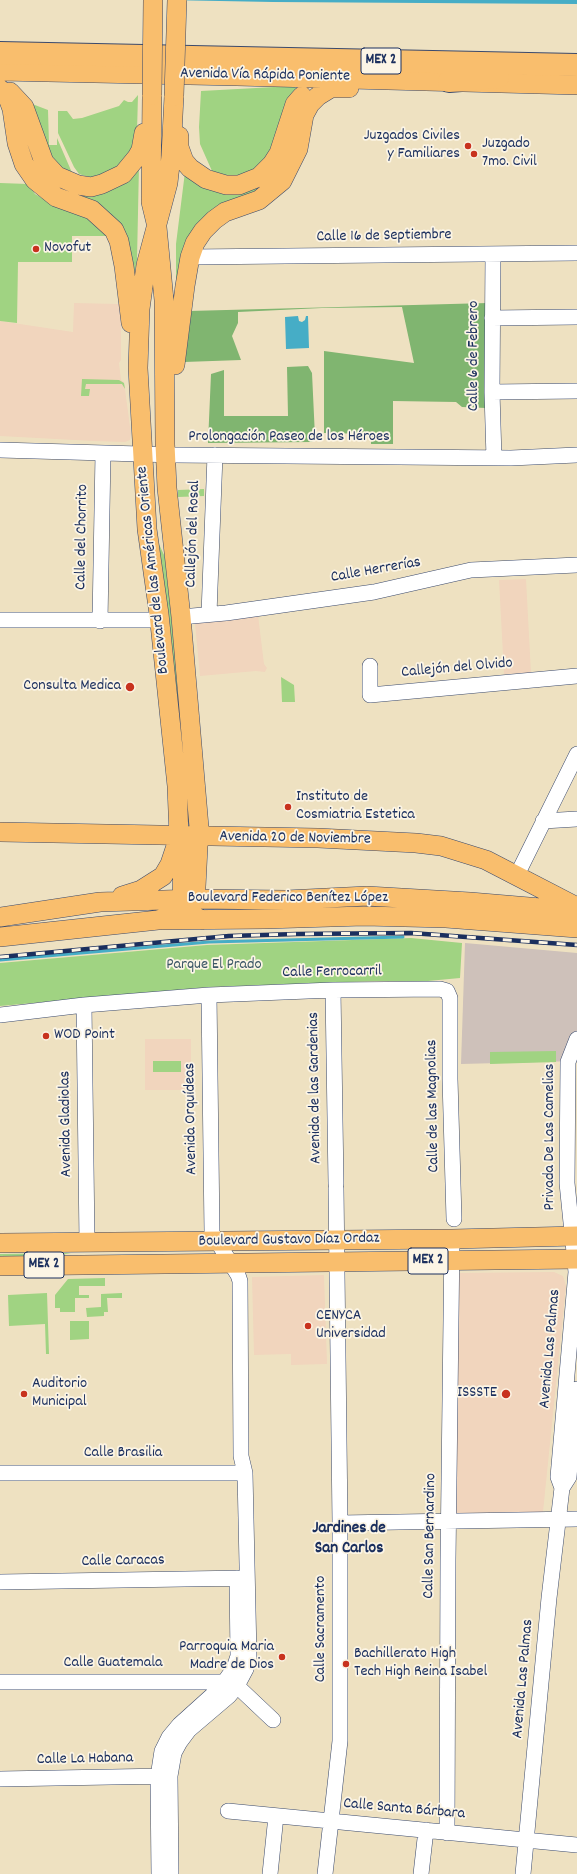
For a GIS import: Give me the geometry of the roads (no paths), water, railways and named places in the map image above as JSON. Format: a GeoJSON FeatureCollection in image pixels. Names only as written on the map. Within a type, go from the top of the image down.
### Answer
{"type":"FeatureCollection","features":[{"type":"Feature","properties":{"kind":"highway","name":"Avenida Vía Rápida Poniente"},"geometry":{"type":"LineString","coordinates":[[0,53],[577,65]]}},
{"type":"Feature","properties":{"kind":"highway"},"geometry":{"type":"LineString","coordinates":[[459,81],[479,78],[577,74]]}},
{"type":"Feature","properties":{"kind":"main road","name":"Boulevard de las Américas Oriente"},"geometry":{"type":"LineString","coordinates":[[153,0],[152,76],[149,95],[150,186],[164,300],[166,488],[181,617],[199,837],[191,908]]}},
{"type":"Feature","properties":{"kind":"main road","name":"Boulevard de las Américas Oriente"},"geometry":{"type":"LineString","coordinates":[[177,0],[175,77],[177,96],[171,156],[168,183],[143,281],[138,351],[147,529],[159,620],[177,786],[179,836],[183,847],[184,866],[191,908]]}},
{"type":"Feature","properties":{"kind":"main road","name":"Avenida Vía Rápida Poniente"},"geometry":{"type":"LineString","coordinates":[[0,72],[459,81],[577,85]]}},
{"type":"Feature","properties":{"kind":"main road"},"geometry":{"type":"LineString","coordinates":[[177,96],[179,147],[184,161],[190,168],[206,179],[226,185],[239,185],[259,176],[272,164],[279,154],[295,104],[302,96],[316,89],[451,87],[459,81]]}},
{"type":"Feature","properties":{"kind":"main road"},"geometry":{"type":"LineString","coordinates":[[0,87],[13,94],[24,107],[40,154],[49,170],[67,181],[78,185],[91,186],[114,180],[123,174],[137,157],[143,140],[149,95]]}},
{"type":"Feature","properties":{"kind":"main road"},"geometry":{"type":"LineString","coordinates":[[0,87],[8,98],[12,109],[18,143],[24,164],[35,180],[56,197],[92,210],[114,230],[121,250],[130,320],[138,351]]}},
{"type":"Feature","properties":{"kind":"main road"},"geometry":{"type":"LineString","coordinates":[[165,419],[170,404],[190,257],[195,243],[203,231],[225,212],[259,200],[282,182],[298,149],[304,115],[310,104],[318,96],[331,88]]}},
{"type":"Feature","properties":{"kind":"main road","name":"Avenida 20 de Noviembre"},"geometry":{"type":"LineString","coordinates":[[0,832],[199,837],[318,838],[416,843],[461,851],[486,860],[577,907]]}},
{"type":"Feature","properties":{"kind":"main road"},"geometry":{"type":"LineString","coordinates":[[100,902],[141,890],[163,876],[170,864],[179,836]]}},
{"type":"Feature","properties":{"kind":"main road","name":"Boulevard Federico Benítez López"},"geometry":{"type":"LineString","coordinates":[[191,908],[286,900],[367,896],[470,902],[577,911]]}},
{"type":"Feature","properties":{"kind":"main road","name":"Boulevard Federico Benítez López"},"geometry":{"type":"LineString","coordinates":[[0,917],[100,902],[191,908],[364,916],[446,918],[577,928]]}},
{"type":"Feature","properties":{"kind":"main road"},"geometry":{"type":"LineString","coordinates":[[0,937],[158,920],[191,908]]}},
{"type":"Feature","properties":{"kind":"main road","name":"Boulevard Gustavo Díaz Ordaz"},"geometry":{"type":"LineString","coordinates":[[0,1243],[452,1240],[574,1236]]}},
{"type":"Feature","properties":{"kind":"main road","name":"Boulevard Gustavo Díaz Ordaz"},"geometry":{"type":"LineString","coordinates":[[0,1266],[576,1259]]}},
{"type":"Feature","properties":{"kind":"street","name":"Calle 16 de Septiembre"},"geometry":{"type":"LineString","coordinates":[[190,257],[577,253]]}},
{"type":"Feature","properties":{"kind":"street","name":"Calle 6 de Febrero"},"geometry":{"type":"LineString","coordinates":[[493,254],[492,392],[494,458]]}},
{"type":"Feature","properties":{"kind":"street"},"geometry":{"type":"LineString","coordinates":[[492,318],[577,317]]}},
{"type":"Feature","properties":{"kind":"street"},"geometry":{"type":"LineString","coordinates":[[492,392],[577,391]]}},
{"type":"Feature","properties":{"kind":"street","name":"Prolongación Paseo de los Héroes"},"geometry":{"type":"LineString","coordinates":[[0,450],[143,455],[494,458],[577,455]]}},
{"type":"Feature","properties":{"kind":"street","name":"Calle del Chorrito"},"geometry":{"type":"LineString","coordinates":[[100,621],[103,454]]}},
{"type":"Feature","properties":{"kind":"street","name":"Callejón del Rosal"},"geometry":{"type":"LineString","coordinates":[[209,614],[214,455]]}},
{"type":"Feature","properties":{"kind":"street","name":"Calle Herrerías"},"geometry":{"type":"LineString","coordinates":[[181,617],[374,592],[470,570],[577,565]]}},
{"type":"Feature","properties":{"kind":"street"},"geometry":{"type":"LineString","coordinates":[[0,620],[159,620]]}},
{"type":"Feature","properties":{"kind":"street","name":"Callejón del Olvido"},"geometry":{"type":"LineString","coordinates":[[370,666],[370,695],[577,676]]}},
{"type":"Feature","properties":{"kind":"street"},"geometry":{"type":"LineString","coordinates":[[517,875],[577,754]]}},
{"type":"Feature","properties":{"kind":"street"},"geometry":{"type":"LineString","coordinates":[[543,821],[577,819]]}},
{"type":"Feature","properties":{"kind":"street","name":"Calle Ferrocarril"},"geometry":{"type":"LineString","coordinates":[[0,1015],[84,1005],[209,996],[333,990],[440,989],[449,993]]}},
{"type":"Feature","properties":{"kind":"street","name":"Avenida de las Gardenias"},"geometry":{"type":"LineString","coordinates":[[333,990],[338,1263]]}},
{"type":"Feature","properties":{"kind":"street","name":"Calle de las Magnolias"},"geometry":{"type":"LineString","coordinates":[[449,993],[454,1219]]}},
{"type":"Feature","properties":{"kind":"street","name":"Avenida Orquídeas"},"geometry":{"type":"LineString","coordinates":[[166,1874],[164,1777],[180,1742],[201,1719],[229,1696],[231,1684],[246,1669],[249,1656],[242,1578],[240,1282],[238,1275],[212,1233],[209,996]]}},
{"type":"Feature","properties":{"kind":"street","name":"Avenida Gladiolas"},"geometry":{"type":"LineString","coordinates":[[84,1005],[87,1242]]}},
{"type":"Feature","properties":{"kind":"street","name":"Privada De Las Camelias"},"geometry":{"type":"LineString","coordinates":[[574,1236],[567,1183],[568,1062],[577,1039]]}},
{"type":"Feature","properties":{"kind":"street","name":"Avenida Las Palmas"},"geometry":{"type":"LineString","coordinates":[[523,1874],[562,1488],[558,1477],[576,1272],[574,1236]]}},
{"type":"Feature","properties":{"kind":"street","name":"Calle San Bernardino"},"geometry":{"type":"LineString","coordinates":[[447,1833],[452,1240]]}},
{"type":"Feature","properties":{"kind":"street","name":"Calle Sacramento"},"geometry":{"type":"LineString","coordinates":[[325,1874],[340,1741],[338,1263]]}},
{"type":"Feature","properties":{"kind":"street","name":"Avenida Las Palmas"},"geometry":{"type":"LineString","coordinates":[[562,1488],[569,1477],[577,1390]]}},
{"type":"Feature","properties":{"kind":"street","name":"Calle Brasilia"},"geometry":{"type":"LineString","coordinates":[[0,1473],[241,1472]]}},
{"type":"Feature","properties":{"kind":"street"},"geometry":{"type":"LineString","coordinates":[[340,1523],[577,1519]]}},
{"type":"Feature","properties":{"kind":"street","name":"Calle Caracas"},"geometry":{"type":"LineString","coordinates":[[0,1582],[242,1578]]}},
{"type":"Feature","properties":{"kind":"street","name":"Calle Guatemala"},"geometry":{"type":"LineString","coordinates":[[0,1682],[231,1684]]}},
{"type":"Feature","properties":{"kind":"street"},"geometry":{"type":"LineString","coordinates":[[231,1684],[273,1720]]}},
{"type":"Feature","properties":{"kind":"street","name":"Calle La Habana"},"geometry":{"type":"LineString","coordinates":[[0,1779],[164,1777]]}},
{"type":"Feature","properties":{"kind":"street","name":"Calle Santa Bárbara"},"geometry":{"type":"LineString","coordinates":[[228,1811],[577,1845]]}},
{"type":"Feature","properties":{"kind":"street"},"geometry":{"type":"LineString","coordinates":[[270,1874],[276,1816]]}},
{"type":"Feature","properties":{"kind":"street"},"geometry":{"type":"LineString","coordinates":[[421,1874],[426,1830]]}},
{"type":"Feature","properties":{"kind":"water"},"geometry":{"type":"Polygon","coordinates":[[[166,0],[577,0],[577,4],[273,2],[166,0]]]}},
{"type":"Feature","properties":{"kind":"water"},"geometry":{"type":"Polygon","coordinates":[[[298,316],[299,321],[302,322],[305,320],[306,316],[308,316],[309,348],[286,349],[285,317],[298,316]]]}},
{"type":"Feature","properties":{"kind":"waterway"},"geometry":{"type":"LineString","coordinates":[[0,960],[209,942],[403,937]]}},
{"type":"Feature","properties":{"kind":"railway"},"geometry":{"type":"LineString","coordinates":[[0,957],[229,936],[297,934],[411,933],[577,945]]}},
{"type":"Feature","properties":{"kind":"place","name":"Juzgados Civiles y Familiares"},"geometry":{"type":"Point","coordinates":[468,146]}},
{"type":"Feature","properties":{"kind":"place","name":"Juzgado 7mo. Civil"},"geometry":{"type":"Point","coordinates":[474,154]}},
{"type":"Feature","properties":{"kind":"place","name":"Novofut"},"geometry":{"type":"Point","coordinates":[36,249]}},
{"type":"Feature","properties":{"kind":"place","name":"Consulta Medica"},"geometry":{"type":"Point","coordinates":[130,687]}},
{"type":"Feature","properties":{"kind":"place","name":"Instituto de Cosmiatria Estetica"},"geometry":{"type":"Point","coordinates":[288,807]}},
{"type":"Feature","properties":{"kind":"place","name":"WOD Point"},"geometry":{"type":"Point","coordinates":[46,1036]}},
{"type":"Feature","properties":{"kind":"place","name":"CENYCA Universidad"},"geometry":{"type":"Point","coordinates":[308,1326]}},
{"type":"Feature","properties":{"kind":"place","name":"Auditorio Municipal"},"geometry":{"type":"Point","coordinates":[24,1394]}},
{"type":"Feature","properties":{"kind":"place","name":"ISSSTE"},"geometry":{"type":"Point","coordinates":[506,1394]}},
{"type":"Feature","properties":{"kind":"place","name":"Parroquia Maria Madre de Dios"},"geometry":{"type":"Point","coordinates":[282,1657]}},
{"type":"Feature","properties":{"kind":"place","name":"Bachillerato High Tech High Reina Isabel"},"geometry":{"type":"Point","coordinates":[346,1664]}},
{"type":"Feature","properties":{"kind":"district","name":"Jardines de San Carlos"},"geometry":{"type":"Point","coordinates":[349,1540]}},
{"type":"Feature","properties":{"kind":"park label","name":"Parque El Prado"},"geometry":{"type":"Point","coordinates":[214,966]}}]}
